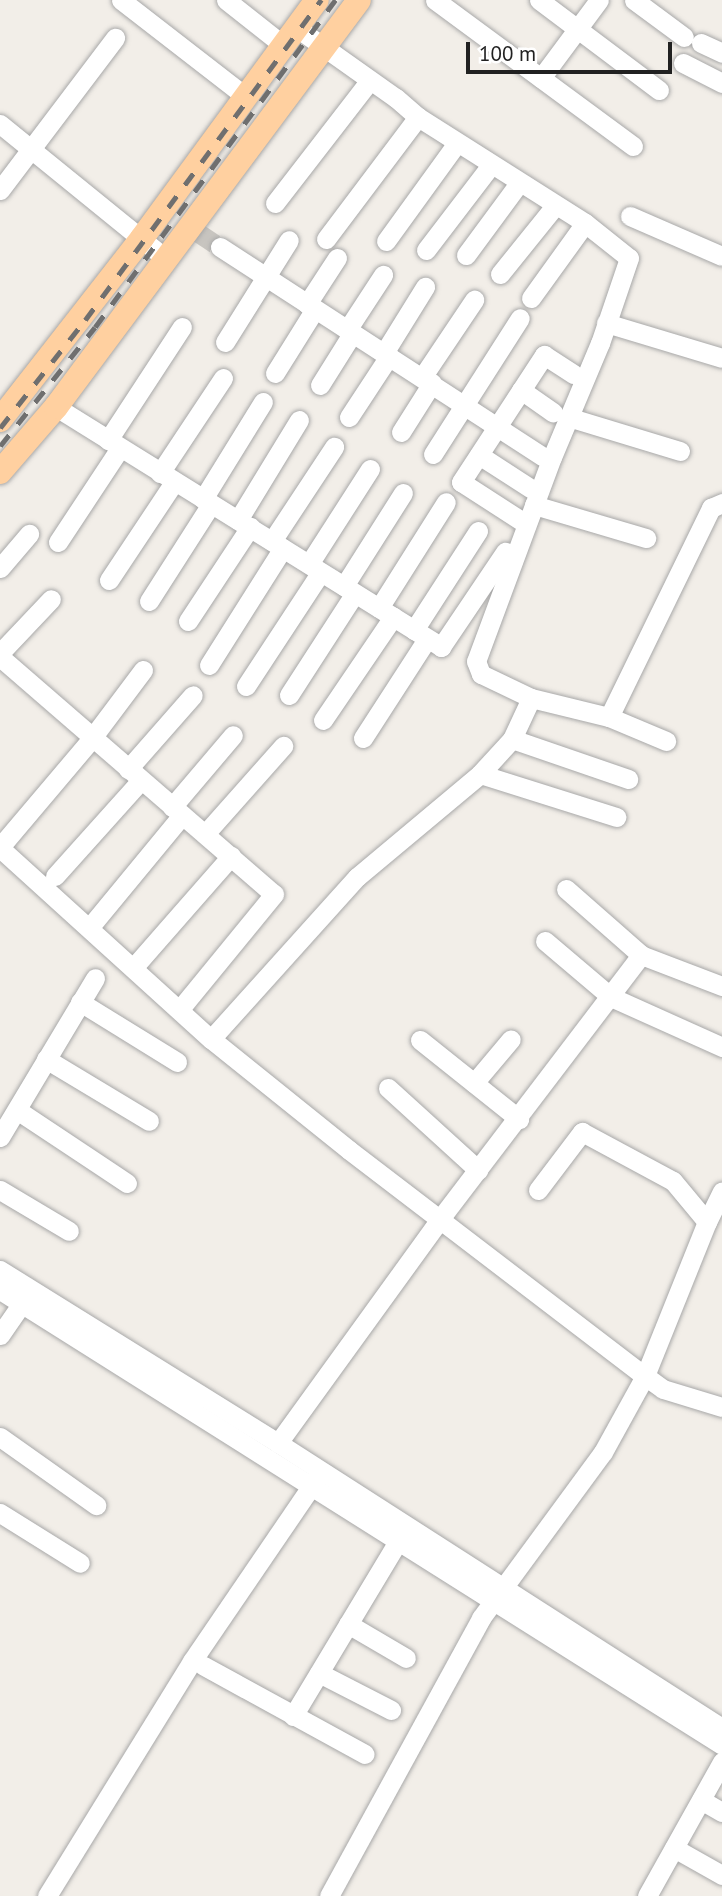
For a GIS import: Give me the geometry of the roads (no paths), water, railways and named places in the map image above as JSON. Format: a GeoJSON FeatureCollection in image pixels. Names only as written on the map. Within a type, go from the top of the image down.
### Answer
{"type":"FeatureCollection","features":[{"type":"Feature","properties":{"kind":"main road"},"geometry":{"type":"LineString","coordinates":[[0,420],[142,238],[317,0]]}},
{"type":"Feature","properties":{"kind":"main road"},"geometry":{"type":"LineString","coordinates":[[0,472],[56,407],[166,258],[194,230],[359,0]]}},
{"type":"Feature","properties":{"kind":"street"},"geometry":{"type":"LineString","coordinates":[[121,0],[246,97]]}},
{"type":"Feature","properties":{"kind":"street"},"geometry":{"type":"LineString","coordinates":[[226,0],[290,36],[325,47],[418,117],[554,206],[585,223],[628,258],[606,323],[561,415],[476,662],[481,674],[531,698],[609,717],[666,741]]}},
{"type":"Feature","properties":{"kind":"street"},"geometry":{"type":"LineString","coordinates":[[435,0],[633,146]]}},
{"type":"Feature","properties":{"kind":"street"},"geometry":{"type":"LineString","coordinates":[[539,0],[659,90]]}},
{"type":"Feature","properties":{"kind":"street"},"geometry":{"type":"LineString","coordinates":[[541,78],[598,0]]}},
{"type":"Feature","properties":{"kind":"street"},"geometry":{"type":"LineString","coordinates":[[634,0],[693,40],[722,53]]}},
{"type":"Feature","properties":{"kind":"street"},"geometry":{"type":"LineString","coordinates":[[0,190],[115,38]]}},
{"type":"Feature","properties":{"kind":"street"},"geometry":{"type":"LineString","coordinates":[[683,63],[722,83]]}},
{"type":"Feature","properties":{"kind":"street"},"geometry":{"type":"LineString","coordinates":[[275,203],[370,80]]}},
{"type":"Feature","properties":{"kind":"street"},"geometry":{"type":"LineString","coordinates":[[326,239],[418,117]]}},
{"type":"Feature","properties":{"kind":"street"},"geometry":{"type":"LineString","coordinates":[[0,124],[166,258]]}},
{"type":"Feature","properties":{"kind":"street"},"geometry":{"type":"LineString","coordinates":[[386,241],[457,143]]}},
{"type":"Feature","properties":{"kind":"street"},"geometry":{"type":"LineString","coordinates":[[426,250],[491,165]]}},
{"type":"Feature","properties":{"kind":"street"},"geometry":{"type":"LineString","coordinates":[[466,255],[519,183]]}},
{"type":"Feature","properties":{"kind":"street"},"geometry":{"type":"LineString","coordinates":[[500,274],[554,206]]}},
{"type":"Feature","properties":{"kind":"street"},"geometry":{"type":"LineString","coordinates":[[630,215],[722,256]]}},
{"type":"Feature","properties":{"kind":"street"},"geometry":{"type":"LineString","coordinates":[[531,298],[585,223]]}},
{"type":"Feature","properties":{"kind":"street"},"geometry":{"type":"LineString","coordinates":[[225,342],[289,240]]}},
{"type":"Feature","properties":{"kind":"street"},"geometry":{"type":"LineString","coordinates":[[220,247],[542,456]]}},
{"type":"Feature","properties":{"kind":"street"},"geometry":{"type":"LineString","coordinates":[[275,373],[337,258]]}},
{"type":"Feature","properties":{"kind":"street"},"geometry":{"type":"LineString","coordinates":[[320,385],[383,275]]}},
{"type":"Feature","properties":{"kind":"street"},"geometry":{"type":"LineString","coordinates":[[349,417],[425,287]]}},
{"type":"Feature","properties":{"kind":"street"},"geometry":{"type":"LineString","coordinates":[[401,432],[474,300]]}},
{"type":"Feature","properties":{"kind":"street"},"geometry":{"type":"LineString","coordinates":[[433,454],[520,318]]}},
{"type":"Feature","properties":{"kind":"street"},"geometry":{"type":"LineString","coordinates":[[606,323],[722,358]]}},
{"type":"Feature","properties":{"kind":"street"},"geometry":{"type":"LineString","coordinates":[[58,542],[182,327]]}},
{"type":"Feature","properties":{"kind":"street"},"geometry":{"type":"LineString","coordinates":[[520,520],[461,482],[544,355],[573,374]]}},
{"type":"Feature","properties":{"kind":"street"},"geometry":{"type":"LineString","coordinates":[[109,580],[223,378]]}},
{"type":"Feature","properties":{"kind":"street"},"geometry":{"type":"LineString","coordinates":[[521,390],[561,415],[680,451]]}},
{"type":"Feature","properties":{"kind":"street"},"geometry":{"type":"LineString","coordinates":[[149,601],[264,402]]}},
{"type":"Feature","properties":{"kind":"street"},"geometry":{"type":"LineString","coordinates":[[56,407],[441,647],[505,552]]}},
{"type":"Feature","properties":{"kind":"street"},"geometry":{"type":"LineString","coordinates":[[188,621],[299,420]]}},
{"type":"Feature","properties":{"kind":"street"},"geometry":{"type":"LineString","coordinates":[[209,665],[334,447]]}},
{"type":"Feature","properties":{"kind":"street"},"geometry":{"type":"LineString","coordinates":[[479,455],[532,497],[646,538]]}},
{"type":"Feature","properties":{"kind":"street"},"geometry":{"type":"LineString","coordinates":[[246,686],[370,469]]}},
{"type":"Feature","properties":{"kind":"street"},"geometry":{"type":"LineString","coordinates":[[289,695],[403,493]]}},
{"type":"Feature","properties":{"kind":"street"},"geometry":{"type":"LineString","coordinates":[[323,720],[386,613],[446,502]]}},
{"type":"Feature","properties":{"kind":"street"},"geometry":{"type":"LineString","coordinates":[[609,717],[711,508],[722,503]]}},
{"type":"Feature","properties":{"kind":"street"},"geometry":{"type":"LineString","coordinates":[[363,738],[478,531]]}},
{"type":"Feature","properties":{"kind":"street"},"geometry":{"type":"LineString","coordinates":[[0,568],[29,534]]}},
{"type":"Feature","properties":{"kind":"street"},"geometry":{"type":"LineString","coordinates":[[51,599],[0,655],[274,894],[180,1009]]}},
{"type":"Feature","properties":{"kind":"street"},"geometry":{"type":"LineString","coordinates":[[144,670],[92,738],[0,847],[211,1039],[440,1219],[663,1389],[722,1407]]}},
{"type":"Feature","properties":{"kind":"street"},"geometry":{"type":"LineString","coordinates":[[55,876],[193,695]]}},
{"type":"Feature","properties":{"kind":"street"},"geometry":{"type":"LineString","coordinates":[[211,1039],[357,877],[480,774],[512,739],[531,698]]}},
{"type":"Feature","properties":{"kind":"street"},"geometry":{"type":"LineString","coordinates":[[89,928],[233,735]]}},
{"type":"Feature","properties":{"kind":"street"},"geometry":{"type":"LineString","coordinates":[[512,739],[628,779]]}},
{"type":"Feature","properties":{"kind":"street"},"geometry":{"type":"LineString","coordinates":[[205,834],[283,746]]}},
{"type":"Feature","properties":{"kind":"street"},"geometry":{"type":"LineString","coordinates":[[480,774],[616,817]]}},
{"type":"Feature","properties":{"kind":"street"},"geometry":{"type":"LineString","coordinates":[[133,968],[231,856]]}},
{"type":"Feature","properties":{"kind":"street"},"geometry":{"type":"LineString","coordinates":[[566,889],[641,955],[722,986]]}},
{"type":"Feature","properties":{"kind":"street"},"geometry":{"type":"LineString","coordinates":[[545,941],[611,997],[722,1047]]}},
{"type":"Feature","properties":{"kind":"street"},"geometry":{"type":"LineString","coordinates":[[278,1443],[440,1219],[519,1119],[641,955]]}},
{"type":"Feature","properties":{"kind":"street"},"geometry":{"type":"LineString","coordinates":[[0,1137],[95,978]]}},
{"type":"Feature","properties":{"kind":"street"},"geometry":{"type":"LineString","coordinates":[[80,1002],[177,1062]]}},
{"type":"Feature","properties":{"kind":"street"},"geometry":{"type":"LineString","coordinates":[[474,1083],[512,1039]]}},
{"type":"Feature","properties":{"kind":"street"},"geometry":{"type":"LineString","coordinates":[[420,1040],[519,1119]]}},
{"type":"Feature","properties":{"kind":"street"},"geometry":{"type":"LineString","coordinates":[[46,1059],[149,1121]]}},
{"type":"Feature","properties":{"kind":"street"},"geometry":{"type":"LineString","coordinates":[[388,1088],[478,1170]]}},
{"type":"Feature","properties":{"kind":"street"},"geometry":{"type":"LineString","coordinates":[[17,1110],[127,1183]]}},
{"type":"Feature","properties":{"kind":"street"},"geometry":{"type":"LineString","coordinates":[[538,1190],[582,1132],[673,1181],[707,1222]]}},
{"type":"Feature","properties":{"kind":"street"},"geometry":{"type":"LineString","coordinates":[[0,1190],[69,1231]]}},
{"type":"Feature","properties":{"kind":"street"},"geometry":{"type":"LineString","coordinates":[[329,1896],[496,1595],[596,1462],[645,1376],[722,1191]]}},
{"type":"Feature","properties":{"kind":"street"},"geometry":{"type":"LineString","coordinates":[[0,1270],[26,1297],[316,1479],[722,1745]]}},
{"type":"Feature","properties":{"kind":"street"},"geometry":{"type":"LineString","coordinates":[[0,1290],[26,1297],[278,1443],[316,1479],[397,1543],[496,1595],[722,1728]]}},
{"type":"Feature","properties":{"kind":"street"},"geometry":{"type":"LineString","coordinates":[[0,1335],[26,1297]]}},
{"type":"Feature","properties":{"kind":"street"},"geometry":{"type":"LineString","coordinates":[[2,1442],[96,1505]]}},
{"type":"Feature","properties":{"kind":"street"},"geometry":{"type":"LineString","coordinates":[[47,1896],[192,1661],[316,1479]]}},
{"type":"Feature","properties":{"kind":"street"},"geometry":{"type":"LineString","coordinates":[[0,1513],[80,1563]]}},
{"type":"Feature","properties":{"kind":"street"},"geometry":{"type":"LineString","coordinates":[[293,1716],[397,1543]]}},
{"type":"Feature","properties":{"kind":"street"},"geometry":{"type":"LineString","coordinates":[[348,1624],[406,1658]]}},
{"type":"Feature","properties":{"kind":"street"},"geometry":{"type":"LineString","coordinates":[[204,1666],[365,1754]]}},
{"type":"Feature","properties":{"kind":"street"},"geometry":{"type":"LineString","coordinates":[[319,1673],[391,1710]]}},
{"type":"Feature","properties":{"kind":"street"},"geometry":{"type":"LineString","coordinates":[[647,1896],[722,1762]]}},
{"type":"Feature","properties":{"kind":"street"},"geometry":{"type":"LineString","coordinates":[[701,1800],[722,1812]]}},
{"type":"Feature","properties":{"kind":"street"},"geometry":{"type":"LineString","coordinates":[[674,1847],[722,1875]]}},
{"type":"Feature","properties":{"kind":"tunnel"},"geometry":{"type":"LineString","coordinates":[[199,233],[220,247]]}},
{"type":"Feature","properties":{"kind":"railway"},"geometry":{"type":"LineString","coordinates":[[0,428],[85,320],[321,0]]}},
{"type":"Feature","properties":{"kind":"railway"},"geometry":{"type":"LineString","coordinates":[[0,446],[95,327],[335,0]]}}]}
